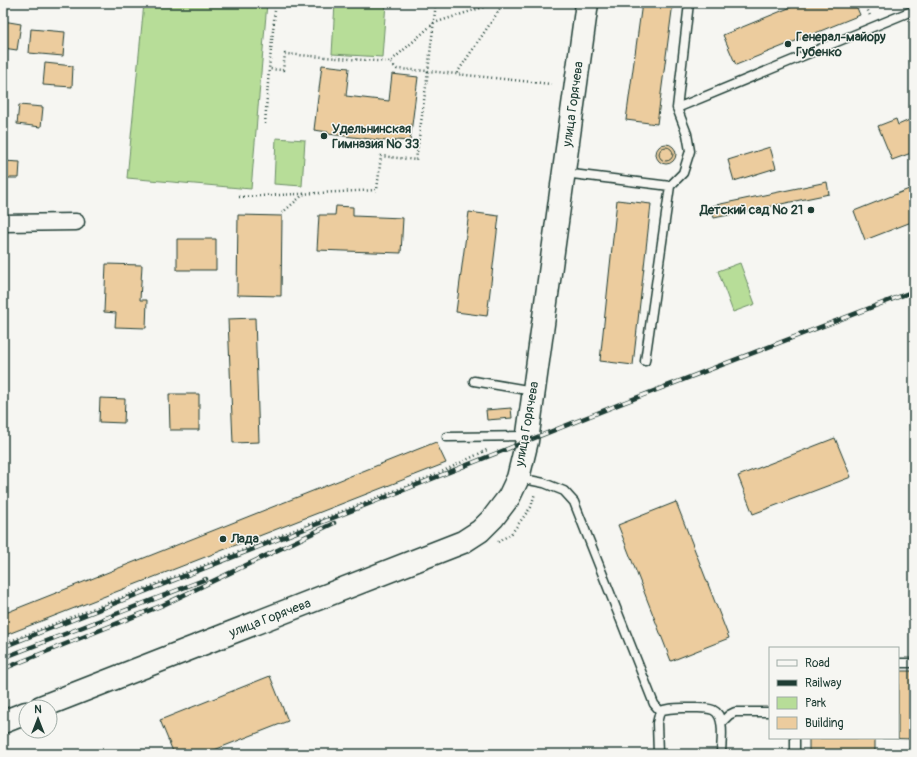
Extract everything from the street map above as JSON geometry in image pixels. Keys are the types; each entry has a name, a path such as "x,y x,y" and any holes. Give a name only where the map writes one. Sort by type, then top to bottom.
{"main road":[{"name":"улица Горячева","path":"58,700 464,542 480,531 493,518 509,497 518,478 527,436 587,3"},
{"path":"3,722 18,716"}],"street":[{"path":"3,223 76,222"}],"lane":[{"path":"645,361 670,186 683,173 690,151 687,134 677,108 688,3"},
{"path":"677,108 914,10"},
{"path":"564,173 670,186"},
{"path":"474,381 534,391"},
{"path":"447,437 527,436"},
{"path":"518,478 544,483 564,491 574,502 654,704 660,711"},
{"path":"899,663 914,663"},
{"path":"660,711 668,708 705,708 718,714 722,722 721,754"},
{"path":"658,754 657,723 660,711"},
{"path":"722,722 729,715 735,712 769,712"},
{"path":"795,739 795,754"}],"path":[{"path":"239,198 377,190 382,156 416,160 436,3"},
{"path":"390,62 434,23 496,3"},
{"path":"457,73 504,3"},
{"path":"265,124 275,11"},
{"path":"269,69 283,70 285,54 390,62 398,69 457,73 551,84"},
{"path":"282,213 305,194"},
{"path":"3,644 436,475 490,449"}],"green space":[{"path":"144,3 267,3 251,189 127,178"},
{"path":"335,3 386,3 382,57 332,54"},
{"path":"276,138 305,140 302,186 274,184"},
{"path":"740,263 755,304 733,312 718,271"}],"building":[{"path":"642,3 673,3 657,124 626,120"},
{"path":"801,3 855,3 860,15 736,65 723,35"},
{"path":"3,21 21,24 17,50 3,48"},
{"path":"31,29 65,32 63,56 29,53"},
{"path":"45,63 73,66 72,87 43,85"},
{"path":"322,65 349,68 346,96 389,101 392,74 418,77 410,141 395,140 395,142 328,134 328,132 314,130"},
{"path":"19,105 43,107 41,127 17,124"},
{"path":"914,118 914,152 892,160 878,126 896,119 898,125"},
{"path":"666,144 673,147 676,154 673,161 666,164 659,161 656,154 659,147"},
{"path":"663,147 669,147 673,151 673,157 669,161 663,161 659,157 659,151"},
{"path":"770,147 776,168 734,181 728,160"},
{"path":"3,161 20,162 19,178 3,178"},
{"path":"827,182 829,194 714,218 711,206"},
{"path":"914,187 914,221 865,240 854,211"},
{"path":"617,200 651,204 633,365 600,361"},
{"path":"336,206 353,207 353,216 403,218 401,253 317,250 319,215 335,215"},
{"path":"469,212 499,216 487,316 456,312"},
{"path":"238,215 282,216 281,296 237,295"},
{"path":"177,239 216,239 216,270 177,270"},
{"path":"106,264 142,265 140,300 147,300 146,328 115,327 116,313 104,312"},
{"path":"255,318 259,442 233,443 228,319"},
{"path":"169,394 199,394 199,430 170,430"},
{"path":"100,398 125,399 124,423 99,422"},
{"path":"511,408 512,418 487,420 486,410"},
{"path":"835,438 851,477 753,514 738,476"},
{"name":"Лада","path":"436,442 446,463 3,636 3,614"},
{"path":"676,502 729,638 671,661 618,525"},
{"path":"899,671 914,671 914,739 899,739"},
{"path":"270,676 288,721 204,754 174,754 160,720"},
{"path":"809,739 875,739 875,754 809,754"},
{"path":"739,751 776,751 776,754 739,754"}],"railway":[{"path":"3,647 620,404 914,291"},
{"path":"3,669 163,605 334,523"},
{"path":"3,658 206,579"}],"place":[{"name":"Генерал-майору Губенко","path":"788,44"},
{"name":"Удельнинская Гимназия № 33","path":"324,136"},
{"name":"Детский сад № 21","path":"811,210"},
{"name":"Лада","path":"223,539"}]}
